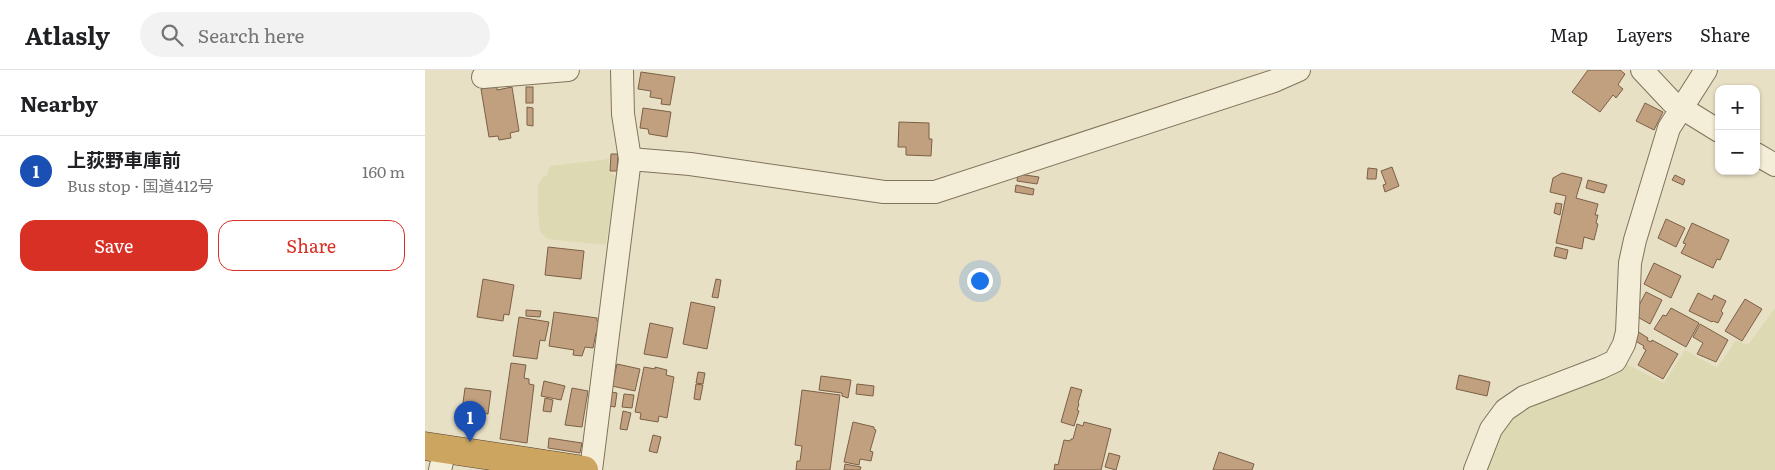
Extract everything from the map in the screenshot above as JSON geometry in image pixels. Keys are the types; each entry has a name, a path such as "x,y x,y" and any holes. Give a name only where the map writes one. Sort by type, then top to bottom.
{"highway":[{"path":"437,455 583,470"}],"street":[{"path":"483,77 567,70"},
{"path":"591,470 630,159 623,114 622,70"},
{"path":"630,159 690,164 884,192 935,192 1274,81 1299,70"},
{"path":"1642,70 1672,102 1717,130"},
{"path":"1475,470 1491,429 1505,410 1524,396 1615,361 1624,344 1627,332 1630,263 1635,240 1669,128 1705,70"},
{"path":"1760,156 1775,165"}],"shaded area":[{"path":"609,159 609,172 616,176 606,245 547,239 540,231 538,185 542,178 547,175 550,166"},
{"path":"1775,308 1775,470 1482,470 1505,416 1622,362 1664,383 1685,350 1717,368 1736,340 1748,345"}],"building":[{"path":"1588,70 1620,70 1625,74 1618,85 1623,89 1616,98 1613,95 1600,112 1572,92"},
{"path":"641,72 675,77 670,105 661,104 662,99 650,97 651,91 638,89"},
{"path":"497,86 497,90 512,87 519,131 510,133 511,138 499,140 498,136 489,137 481,89"},
{"path":"526,87 533,87 533,103 526,103"},
{"path":"1645,103 1663,112 1654,130 1636,121"},
{"path":"527,107 533,108 533,126 527,125"},
{"path":"643,108 671,112 667,137 649,134 648,129 640,128"},
{"path":"899,122 929,123 929,139 932,139 931,156 906,155 906,147 898,147"},
{"path":"611,154 618,154 617,171 610,171"},
{"path":"1392,167 1399,186 1385,192 1383,185 1386,184 1381,171"},
{"path":"1368,168 1377,169 1376,179 1367,179"},
{"path":"1562,173 1582,178 1576,198 1598,204 1595,215 1598,215 1596,223 1598,224 1594,240 1584,237 1582,249 1556,243 1566,196 1550,192 1553,178"},
{"path":"1018,174 1039,177 1037,184 1017,181"},
{"path":"1675,175 1685,180 1683,185 1672,180"},
{"path":"1588,180 1607,185 1604,193 1586,188"},
{"path":"1016,185 1034,189 1033,195 1015,192"},
{"path":"1556,203 1562,204 1560,215 1554,213"},
{"path":"1666,219 1685,228 1676,247 1658,238"},
{"path":"1692,223 1729,240 1720,260 1717,259 1713,268 1681,253 1686,244 1683,243"},
{"path":"548,247 584,251 581,279 545,275"},
{"path":"1556,247 1568,250 1566,259 1554,256"},
{"path":"1654,263 1681,276 1671,298 1644,284"},
{"path":"483,279 514,285 509,315 504,314 503,321 477,317"},
{"path":"716,279 721,280 718,298 712,297"},
{"path":"1646,292 1662,300 1650,324 1634,315"},
{"path":"1698,293 1712,300 1714,295 1726,301 1718,323 1689,311"},
{"path":"1745,299 1762,309 1742,341 1725,331"},
{"path":"691,302 715,307 707,349 683,344"},
{"path":"1671,308 1699,323 1686,347 1654,329 1663,315 1666,316"},
{"path":"526,310 541,311 540,317 526,316"},
{"path":"554,312 597,318 597,321 602,322 600,333 596,333 593,348 585,347 582,356 573,355 574,350 549,346"},
{"path":"519,317 549,322 545,341 540,340 537,359 513,356"},
{"path":"650,323 673,328 667,358 644,354"},
{"path":"1700,324 1728,340 1716,362 1697,354 1703,343 1693,337"},
{"path":"1637,331 1648,338 1647,340 1651,342 1652,340 1678,354 1663,379 1638,365 1646,350 1643,348 1644,346 1632,339"},
{"path":"511,363 526,365 524,378 529,379 529,384 534,385 527,443 500,439"},
{"path":"617,364 640,369 635,391 612,386"},
{"path":"644,367 667,370 666,375 674,377 667,418 659,416 658,422 640,419 641,413 635,412"},
{"path":"698,372 705,373 703,384 696,383"},
{"path":"1459,375 1490,382 1487,396 1456,389"},
{"path":"821,376 851,380 848,398 842,396 842,393 819,390"},
{"path":"544,381 565,386 561,400 541,396"},
{"path":"696,384 703,385 700,400 694,399"},
{"path":"857,384 874,386 873,396 856,394"},
{"path":"1071,387 1082,390 1077,410 1079,411 1074,426 1061,422"},
{"path":"465,388 491,391 488,414 462,410"},
{"path":"572,388 588,391 582,427 565,425"},
{"path":"802,390 840,395 830,470 796,470 797,461 800,461 802,446 795,445"},
{"path":"612,392 617,393 615,407 609,406"},
{"path":"624,394 634,395 632,408 622,407"},
{"path":"545,398 553,400 551,412 543,411"},
{"path":"623,411 631,413 627,430 620,429"},
{"path":"853,422 874,427 876,430 870,451 873,452 871,461 860,459 859,465 844,462"},
{"path":"1084,422 1111,429 1101,470 1054,470 1055,464 1058,465 1064,440 1070,441 1073,439 1077,424 1083,426"},
{"path":"653,435 661,437 657,453 649,451"},
{"path":"549,438 582,443 580,453 548,448"},
{"path":"1219,452 1254,464 1252,470 1213,470"},
{"path":"1109,453 1120,456 1116,470 1105,467"},
{"path":"845,464 861,467 860,470 844,470"}],"place":[{"name":"上荻野車庫前","path":"470,442"}]}
